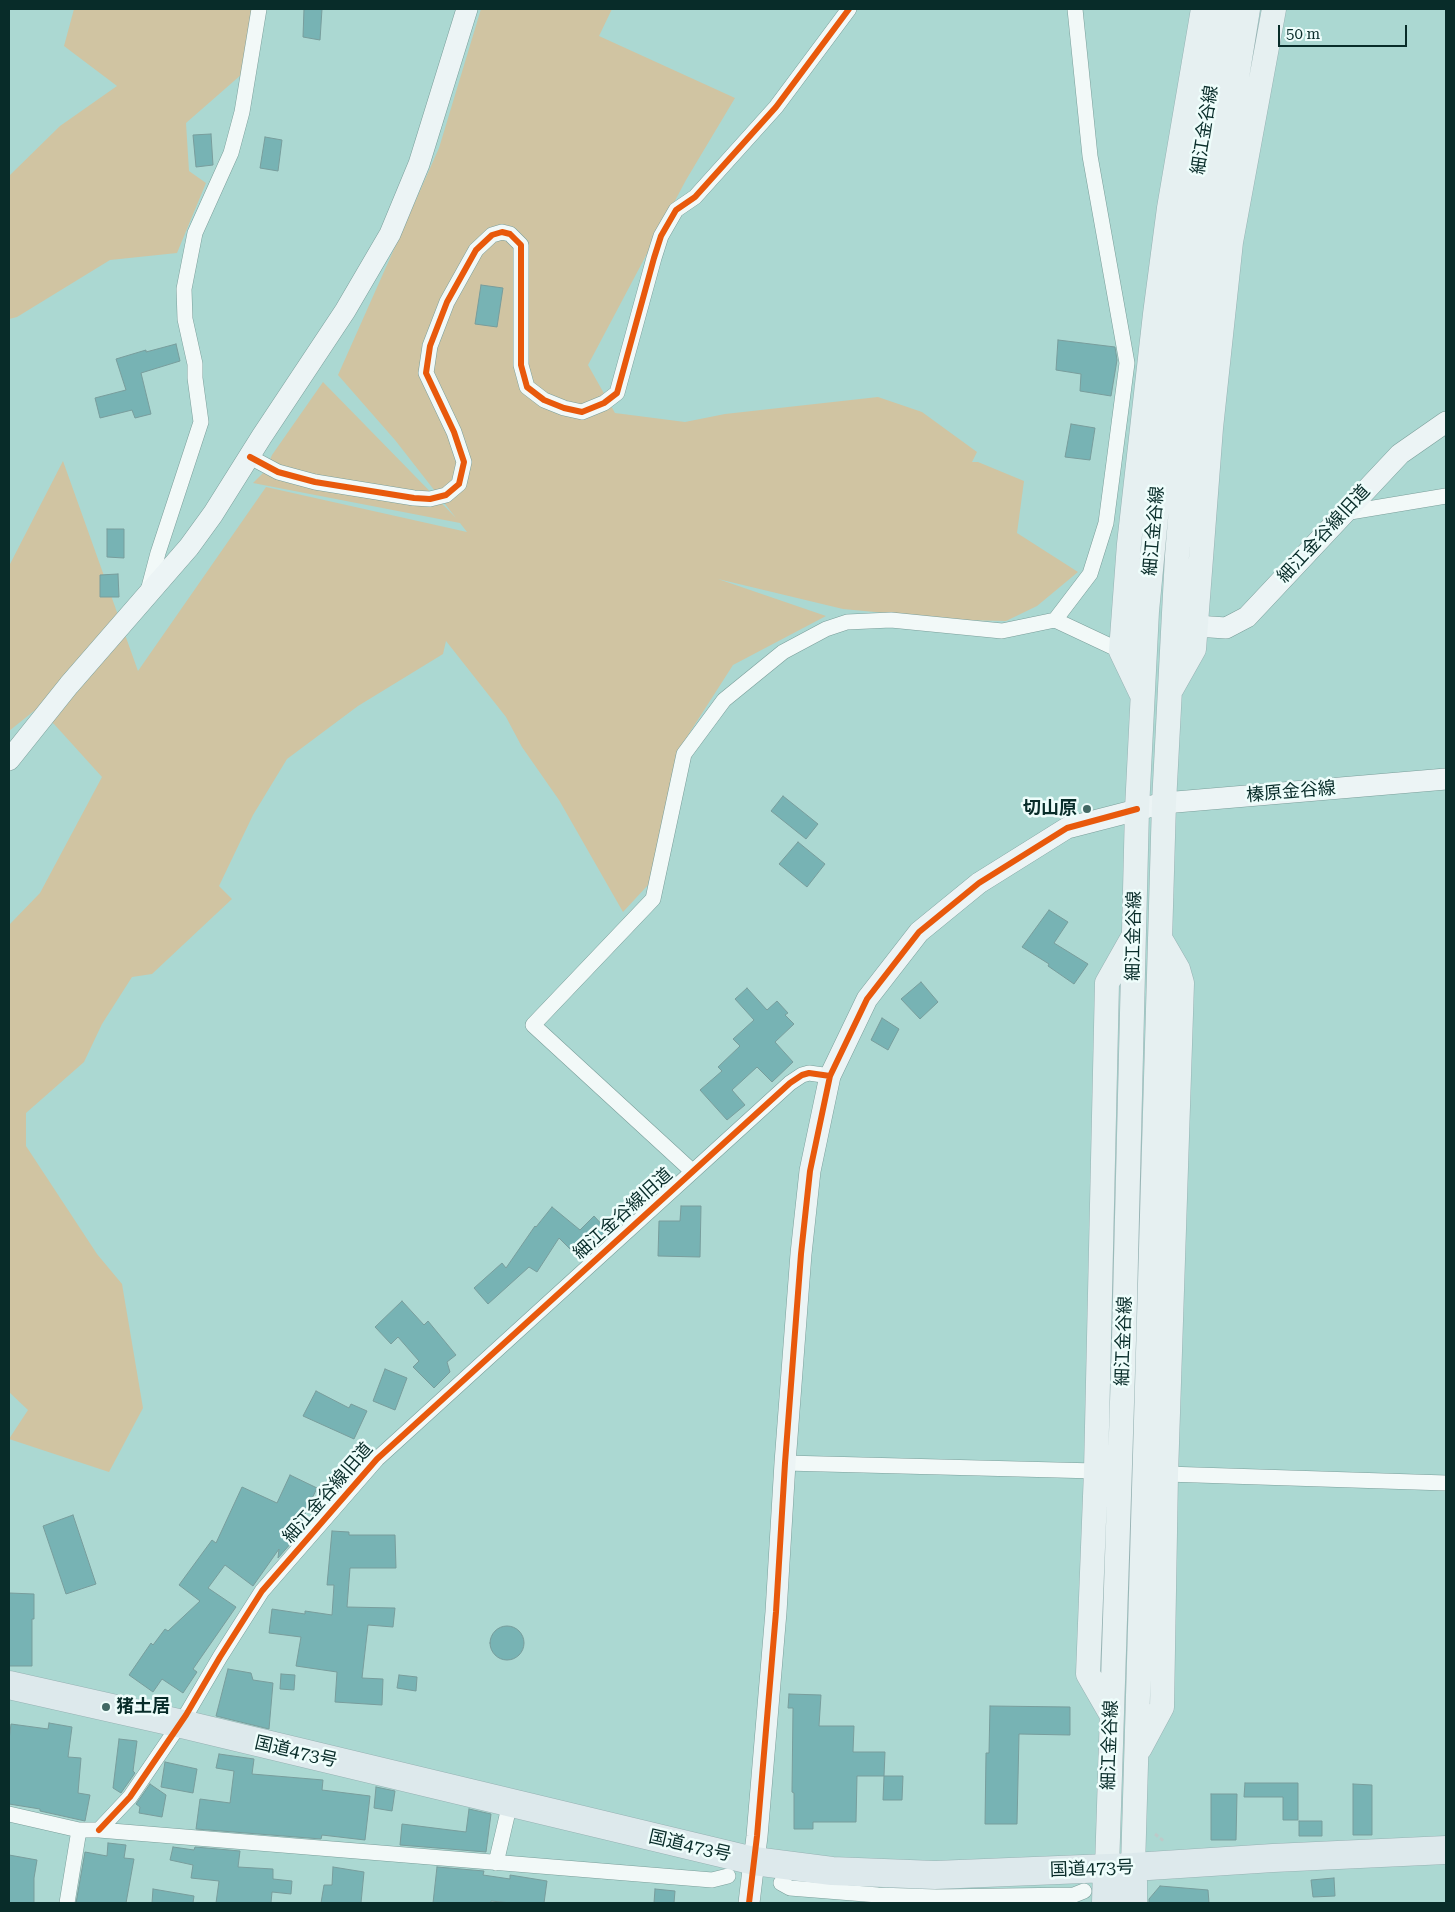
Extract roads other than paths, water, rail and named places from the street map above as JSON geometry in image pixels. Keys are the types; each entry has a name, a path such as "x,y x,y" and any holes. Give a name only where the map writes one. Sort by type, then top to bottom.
{"highway":[{"name":"国道473号","path":"9,1685 178,1723 754,1861 935,1886 1120,1868 1273,1858 1446,1850"},
{"path":"1095,1897 1120,1868"},
{"path":"1120,1868 1132,1903"}],"main road":[{"path":"1142,695 1121,651 1129,544 1170,199 1203,9"},
{"name":"細江金谷線","path":"1120,1868 1111,1714 1124,1350 1137,809 1142,695 1154,528 1178,316 1198,171 1226,9"},
{"name":"細江金谷線","path":"1120,1868 1137,1753 1164,803 1177,547 1195,360 1223,159 1248,9"},
{"path":"1170,692 1194,649 1210,428 1231,242 1274,9"},
{"path":"1111,1714 1088,1674 1096,1472 1107,983 1134,936"},
{"path":"1137,1753 1162,1707 1166,1474 1182,983 1178,969 1160,938"}],"street":[{"path":"148,593 158,553 201,422 195,364 184,319 184,289 194,233 231,153 242,112 259,9"},
{"path":"9,760 69,685 189,547 213,514 345,311 390,234 419,164 467,9"},
{"path":"250,457 278,472 315,482 414,498 430,499 446,495 459,484 464,462 454,432 426,373 430,346 447,302 476,250 492,235 502,232 510,234 521,245 520,365 527,387 544,400 564,408 582,412 611,398 617,393 661,236 676,210 695,197 776,107 849,9"},
{"path":"1055,620 1090,574 1106,523 1127,363 1090,156 1075,9"},
{"name":"細江金谷線旧道","path":"1196,626 1226,628 1246,617 1400,454 1446,422"},
{"path":"1344,513 1446,496"},
{"path":"692,1171 533,1026 653,898 684,754 724,700 783,652 826,629 847,622 891,620 1002,632 1055,620 1121,651"},
{"name":"榛原金谷線","path":"1137,809 1164,803 1446,779"},
{"path":"749,1903 776,1612 784,1464 801,1254 810,1171 830,1076 867,999 919,932 979,883 1067,828 1137,809"},
{"name":"細江金谷線旧道","path":"99,1830 130,1797 178,1723 186,1714 262,1591 376,1459 790,1083 809,1073 830,1076"},
{"path":"784,1464 1096,1472"},
{"path":"1166,1474 1446,1483"},
{"path":"496,1864 510,1803"},
{"path":"9,1814 79,1830 99,1830 496,1864 712,1880 728,1876"},
{"path":"67,1903 79,1830"},
{"path":"781,1883 790,1888 878,1895 935,1886 985,1900 1074,1895 1095,1897"}],"place":[{"name":"切山原","path":"1087,809"},
{"name":"猪土居","path":"106,1707"}]}
